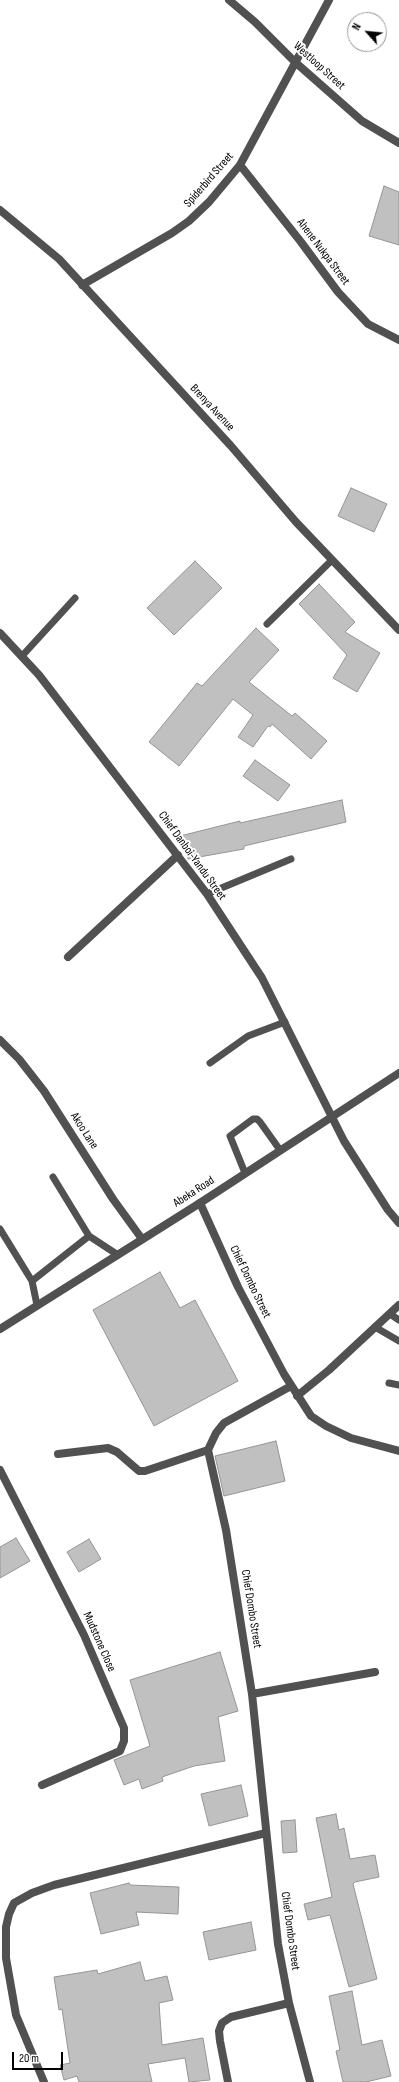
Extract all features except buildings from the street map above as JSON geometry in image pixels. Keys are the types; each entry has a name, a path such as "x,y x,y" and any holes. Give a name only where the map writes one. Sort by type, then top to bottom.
{"street":[{"name":"Westloop Street","path":"229,0 255,22 295,62 362,120 399,143"},
{"name":"Spiderbird Street","path":"82,285 189,221 209,202 240,165 328,0"},
{"name":"Ahene Nukpa Street","path":"240,165 301,242 338,292 368,324 399,340"},
{"name":"Brenya Avenue","path":"0,210 59,259 231,446 296,522 399,630"},
{"name":"Chief Danboi-Yandu Street","path":"0,633 22,656 112,768 207,894 262,978 359,1166 388,1210 399,1223"},
{"path":"68,957 178,856"},
{"name":"Akoo Lane","path":"0,1040 19,1059 44,1091 113,1199 142,1239"},
{"name":"Abeka Road","path":"0,1328 200,1203 399,1073"},
{"name":"Chief Dombo Street","path":"200,1203 238,1287 291,1386 311,1416 326,1426 351,1438 399,1451"},
{"path":"297,1396 329,1370 399,1305"},
{"path":"58,1454 108,1448 117,1452 139,1471 145,1471 208,1450 216,1433 224,1423 291,1386"},
{"name":"Chief Dombo Street","path":"208,1450 226,1530 252,1694 278,1944 289,2003 310,2082"},
{"name":"Mudstone Close","path":"0,1470 84,1635 124,1728 124,1741 120,1750 42,1785"},
{"path":"252,1694 375,1672"},
{"path":"44,2082 20,2027 8,1972 6,1958 6,1927 9,1914 14,1903 32,1892 54,1885 266,1833"},
{"path":"228,2082 220,2041 219,2031 222,2023 231,2017 289,2003"}],"lane":[{"path":"267,624 332,560"},
{"path":"22,656 74,598"},
{"path":"207,894 291,859"},
{"path":"210,1063 248,1036 285,1022"},
{"path":"245,1173 230,1136 253,1119 260,1122 280,1150"},
{"path":"53,1177 89,1236 118,1255"},
{"path":"0,1229 32,1281 37,1306"},
{"path":"32,1281 89,1236"},
{"path":"390,1314 399,1320"},
{"path":"375,1327 399,1341"},
{"path":"389,1383 399,1386"}]}
